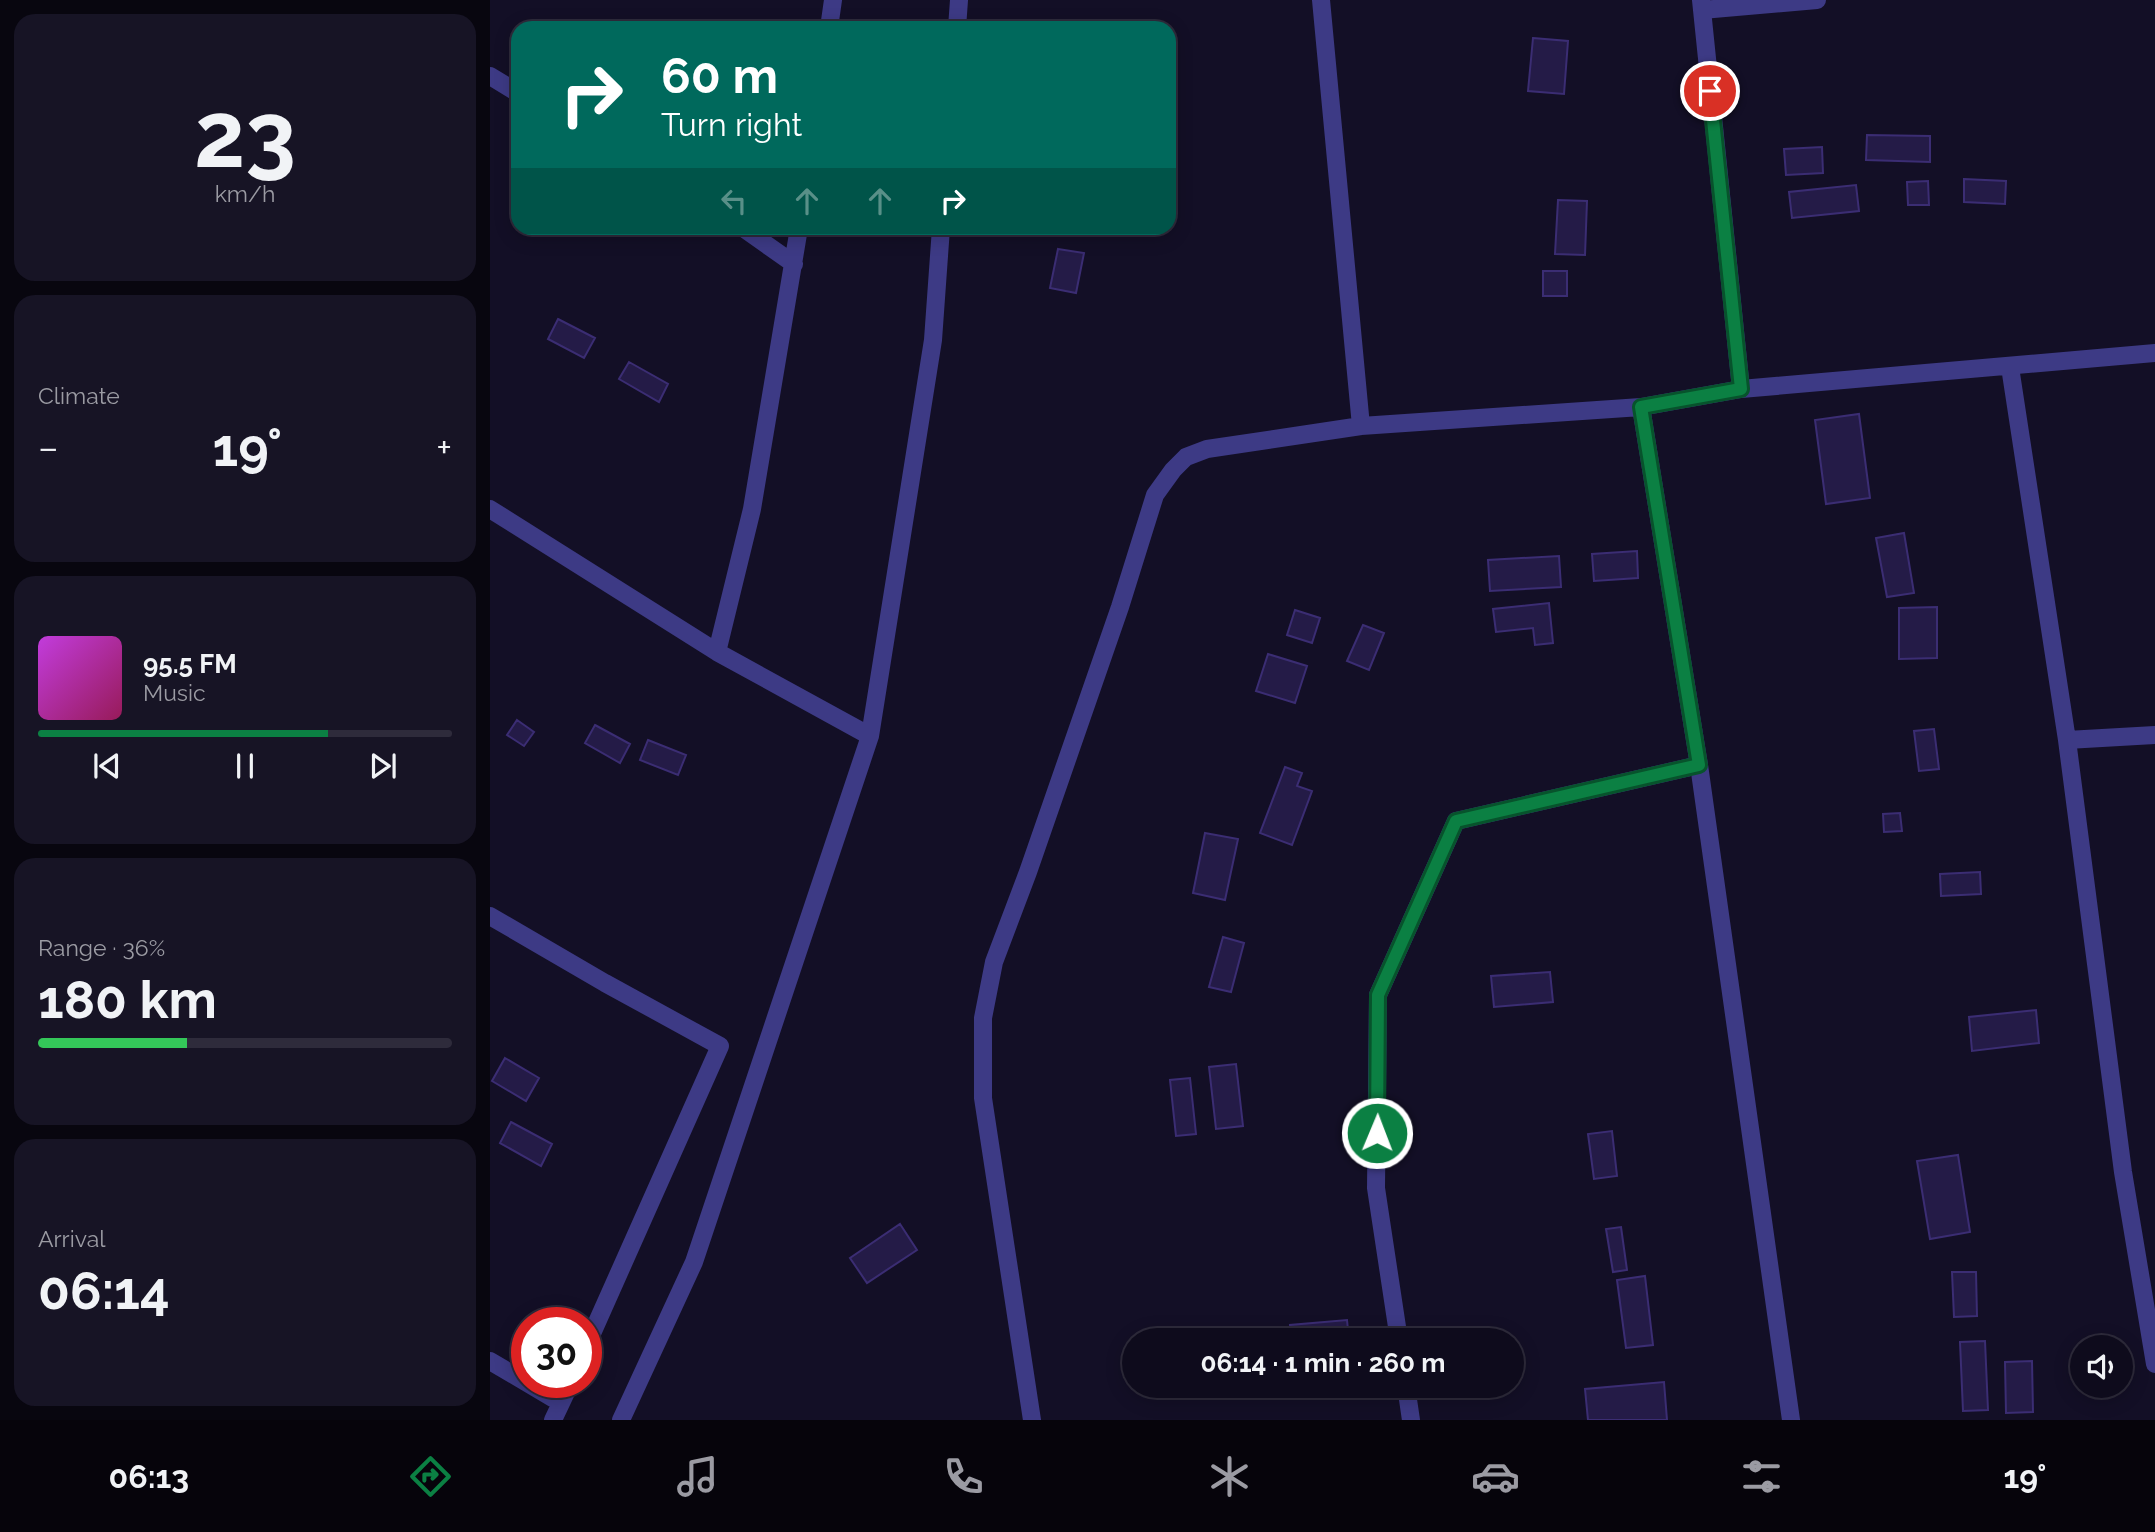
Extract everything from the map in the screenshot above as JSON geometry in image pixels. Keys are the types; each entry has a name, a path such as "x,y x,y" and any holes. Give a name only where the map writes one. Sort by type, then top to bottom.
{"street":[{"path":"830,21 833,0"},
{"path":"958,21 959,0"},
{"path":"1321,0 1361,426"},
{"path":"1741,389 1701,5 1817,0"},
{"path":"490,76 511,89"},
{"path":"753,235 794,264"},
{"path":"717,652 752,509 798,235"},
{"path":"621,1420 694,1262 870,736 933,340 941,235"},
{"path":"1032,1420 983,1097 983,1018 994,962 1120,607 1155,495 1186,457 1207,449 1361,426 1641,407 1741,389 2155,353"},
{"path":"2010,367 2067,740 2123,1172 2155,1364"},
{"path":"1641,407 1699,765 1791,1420"},
{"path":"490,509 717,652 870,736"},
{"path":"2067,740 2155,735"},
{"path":"1397,1328 1376,1188 1378,995 1456,821 1699,765"},
{"path":"490,916 720,1046 602,1312"},
{"path":"490,1362 562,1403"},
{"path":"553,1420 564,1398"},
{"path":"1408,1398 1411,1420"}],"building":[{"path":"1533,38 1568,41 1564,94 1528,91"},
{"path":"1867,135 1930,136 1930,162 1866,160"},
{"path":"1822,147 1823,173 1786,175 1784,149"},
{"path":"1964,179 2006,181 2005,204 1964,202"},
{"path":"1928,181 1929,205 1908,205 1907,182"},
{"path":"1856,185 1859,211 1792,218 1789,192"},
{"path":"1558,200 1587,201 1585,255 1555,254"},
{"path":"1058,249 1084,253 1076,293 1050,288"},
{"path":"1543,271 1567,271 1567,296 1543,296"},
{"path":"558,319 595,338 584,358 548,339"},
{"path":"629,362 668,384 659,402 619,379"},
{"path":"1859,414 1870,498 1826,504 1815,420"},
{"path":"1904,533 1914,593 1887,597 1876,538"},
{"path":"1637,551 1638,578 1594,581 1592,554"},
{"path":"1559,556 1561,587 1490,591 1488,560"},
{"path":"1549,603 1553,643 1535,645 1533,628 1496,632 1493,609"},
{"path":"1937,607 1937,658 1899,659 1899,608"},
{"path":"1295,610 1320,618 1312,643 1287,635"},
{"path":"1363,625 1384,633 1369,670 1347,661"},
{"path":"1268,654 1307,666 1295,703 1256,691"},
{"path":"517,720 534,732 524,746 507,735"},
{"path":"595,725 630,744 620,763 585,743"},
{"path":"1934,729 1939,769 1919,771 1914,731"},
{"path":"648,740 686,755 678,775 640,760"},
{"path":"1285,767 1302,773 1297,786 1312,791 1292,845 1260,833"},
{"path":"1900,813 1902,831 1884,832 1883,814"},
{"path":"1205,833 1238,839 1225,900 1193,893"},
{"path":"1980,872 1981,894 1941,896 1940,874"},
{"path":"1223,937 1244,943 1231,992 1209,987"},
{"path":"1550,972 1553,1002 1494,1007 1491,976"},
{"path":"2036,1010 2039,1043 1972,1051 1969,1017"},
{"path":"505,1058 539,1078 526,1101 492,1081"},
{"path":"1236,1064 1243,1126 1216,1129 1209,1067"},
{"path":"1190,1078 1196,1134 1176,1136 1170,1080"},
{"path":"511,1122 552,1144 541,1166 500,1143"},
{"path":"1612,1131 1617,1176 1594,1179 1588,1134"},
{"path":"1958,1155 1970,1232 1930,1239 1917,1161"},
{"path":"900,1224 917,1250 867,1283 850,1258"},
{"path":"1621,1227 1627,1270 1613,1272 1606,1229"},
{"path":"1952,1272 1976,1272 1977,1316 1954,1317"},
{"path":"1645,1276 1653,1345 1626,1348 1617,1280"},
{"path":"1347,1320 1348,1328 1290,1328 1290,1325"},
{"path":"1985,1341 1988,1410 1963,1411 1960,1342"},
{"path":"2032,1361 2033,1412 2006,1413 2005,1362"},
{"path":"1664,1382 1667,1420 1588,1420 1585,1389"}],"route":[{"path":"1377,1133 1378,995 1456,821 1699,765 1641,407 1741,389 1710,91"}]}
